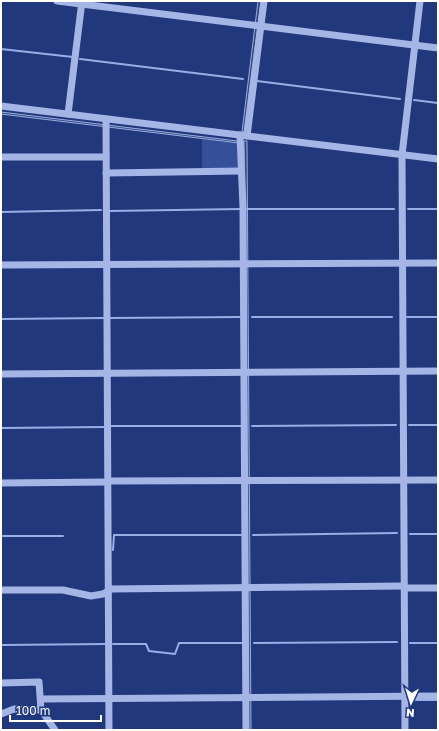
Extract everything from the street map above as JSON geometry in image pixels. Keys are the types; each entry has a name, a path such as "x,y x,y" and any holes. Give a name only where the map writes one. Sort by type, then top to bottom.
{"street":[{"path":"57,1 438,48"},
{"path":"246,730 248,697 246,372 245,264 241,171 258,26 264,1"},
{"path":"404,730 402,155 420,1"},
{"path":"68,114 82,3"},
{"path":"1,106 68,114 106,123 244,136 438,159"},
{"path":"106,123 105,157 110,730"},
{"path":"1,157 105,157"},
{"path":"106,173 241,171"},
{"path":"1,265 438,263"},
{"path":"1,374 438,371"},
{"path":"1,483 438,480"},
{"path":"1,590 63,590 91,596 99,596 109,590 404,587 438,588"},
{"path":"1,682 39,682 41,710 55,730"},
{"path":"41,699 438,696"},
{"path":"1,714 14,710 41,710"}],"shaded area":[{"path":"258,1 261,1 244,132 242,132"},
{"path":"1,112 237,141 239,143 1,114"},
{"path":"202,139 239,143 239,169 202,169"},
{"path":"244,141 247,141 251,730 248,730"}],"waterway":[{"path":"1,49 73,57"},
{"path":"80,59 243,79"},
{"path":"257,81 400,99"},
{"path":"414,100 438,103"},
{"path":"110,211 240,209"},
{"path":"247,209 394,209"},
{"path":"408,209 438,209"},
{"path":"1,212 101,210"},
{"path":"110,318 240,317"},
{"path":"252,317 392,317"},
{"path":"407,317 438,317"},
{"path":"1,319 104,318"},
{"path":"252,426 396,425"},
{"path":"409,425 438,425"},
{"path":"111,426 241,426"},
{"path":"1,428 104,427"},
{"path":"253,535 397,533"},
{"path":"410,534 438,534"},
{"path":"113,550 114,535 242,535"},
{"path":"1,536 63,536"},
{"path":"254,643 397,642"},
{"path":"113,644 146,644 149,651 175,654 179,643 242,643"},
{"path":"410,643 438,643"},
{"path":"1,645 106,644"},
{"path":"412,700 438,700"}]}
